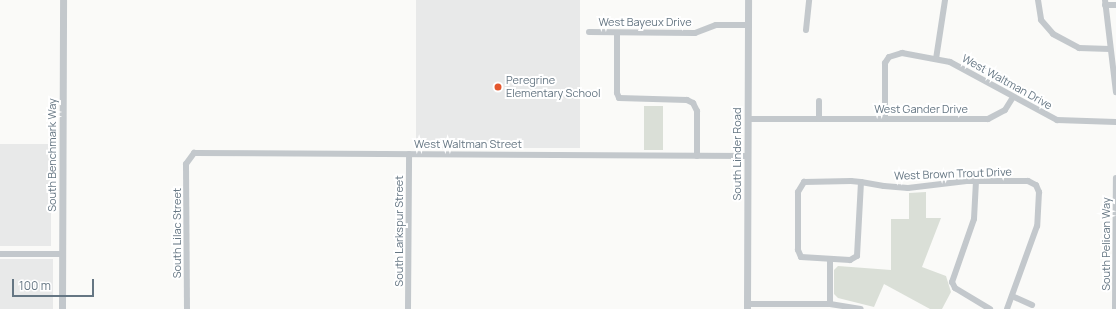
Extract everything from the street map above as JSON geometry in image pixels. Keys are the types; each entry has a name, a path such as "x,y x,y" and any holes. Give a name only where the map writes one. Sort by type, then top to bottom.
{"street":[{"name":"South Benchmark Way","path":"62,309 63,0"},
{"name":"South Linder Road","path":"747,306 748,0"},
{"path":"806,30 809,0"},
{"path":"936,58 945,0"},
{"path":"1038,0 1040,20 1053,34 1079,48 1110,49"},
{"path":"1116,5 1105,3 1116,92"},
{"name":"West Bayeux Drive","path":"589,32 695,33 716,25 748,25"},
{"path":"617,33 617,93 619,98 687,100 693,103 697,111 697,156"},
{"name":"West Waltman Drive","path":"884,119 884,69 889,57 902,53 936,58 950,62 1057,120 1116,122"},
{"name":"West Gander Drive","path":"748,119 988,119 1005,110 1013,97"},
{"path":"819,102 819,119"},
{"name":"West Waltman Street","path":"189,157 203,152 748,156"},
{"name":"South Larkspur Street","path":"408,309 409,154"},
{"name":"South Lilac Street","path":"187,309 186,164 189,157"},
{"name":"South Pelican Way","path":"1116,178 1116,305"},
{"name":"West Brown Trout Drive","path":"830,260 801,257 798,250 800,184 807,181 861,182 908,188 976,182 1028,181 1036,185 1039,192 1037,226 1012,296"},
{"path":"830,304 830,260 850,260 858,256 861,182"},
{"path":"976,182 974,219 952,282 955,288 990,309"},
{"path":"0,254 63,254"},
{"path":"1007,309 1012,296 1032,304"},
{"path":"747,306 798,306 830,304 861,309"}],"shaded area":[{"name":"Peregrine Elementary School","path":"416,0 580,0 580,148 416,148"},
{"path":"644,106 663,106 663,150 644,150"},
{"path":"0,144 51,144 51,246 0,246"},
{"path":"926,192 926,218 941,218 922,267 946,276 951,292 942,309 930,309 884,284 874,307 838,298 834,294 834,270 838,266 891,270 891,219 909,219 909,193"},
{"path":"0,259 53,259 53,309 0,309"}],"place":[{"name":"Peregrine Elementary School","path":"498,87"}]}
